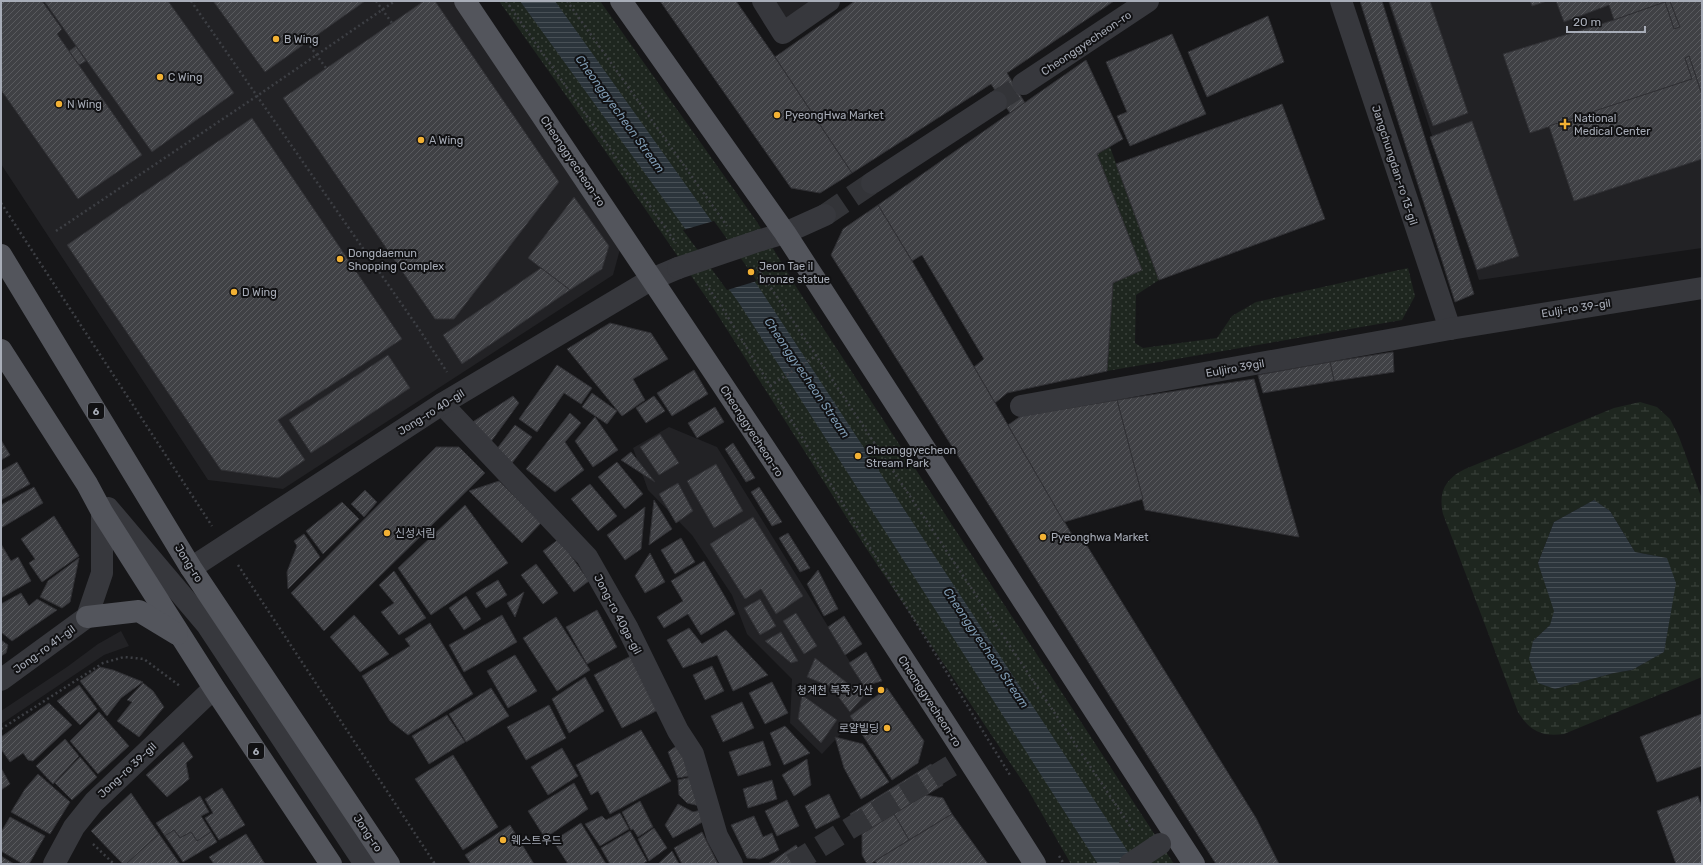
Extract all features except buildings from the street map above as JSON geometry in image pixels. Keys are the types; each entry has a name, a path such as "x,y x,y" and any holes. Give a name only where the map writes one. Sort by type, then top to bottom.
{"main road":[{"name":"Cheonggyecheon-ro","path":"465,1 652,279 967,756 1035,864"},
{"path":"621,1 785,233 1168,839 1194,864"},
{"name":"Jong-ro","path":"1,255 191,568 380,861"},
{"name":"6","path":"1,350 87,484 102,512 182,637 206,695 331,864"},
{"path":"87,617 139,611 182,637"}],"street":[{"path":"763,1 783,33 829,1"},
{"name":"Cheonggyecheon-ro","path":"1023,84 1148,1"},
{"name":"Jangchungdan-ro 13-gil","path":"1341,1 1450,329"},
{"path":"872,183 996,102"},
{"path":"785,233 825,215"},
{"name":"Jong-ro 40-gil","path":"191,568 451,398 652,279 679,258 761,240 785,233"},
{"name":"Eulji-ro 39-gil","path":"1450,329 1702,288"},
{"name":"Euljiro 39gil","path":"1021,406 1450,329"},
{"name":"Jong-ro 40ga-gil","path":"451,398 587,557 628,629 678,731 693,754 717,836 732,864"},
{"path":"87,484 207,625 380,861"},
{"path":"87,617 102,573 102,512"},
{"name":"Jong-ro 41-gil","path":"1,680 87,617"},
{"name":"Jong-ro 39-gil","path":"54,864 74,827 94,802 206,695"},
{"path":"1130,864 1168,839"}],"path":[{"path":"191,1 419,329 451,398"},
{"path":"376,1 392,23"},
{"path":"56,231 395,1"},
{"path":"506,1 679,258"},
{"path":"567,1 730,229"},
{"path":"307,42 326,68"},
{"path":"753,261 1138,838"},
{"path":"703,281 726,314 1011,776"},
{"path":"770,386 816,355"},
{"path":"1,729 103,663 124,657 144,659 206,695"},
{"path":"74,827 114,864"},
{"path":"1056,850 1064,864"}],"shaded area":[{"name":"Dongdaemun Shopping Complex","path":"1,1 453,1 622,242 613,275 283,489 208,480 1,164"},
{"path":"763,1 829,1 783,33"},
{"name":"National Medical Center","path":"1388,1 1702,1 1702,248 1479,280"},
{"path":"669,427 717,447 873,699 822,754 790,723 792,679 747,634 732,595 692,535 648,490 633,448"},
{"path":"121,631 129,646 104,655 1,724 1,711 67,667 98,644"}],"green space":[{"name":"Cheonggyecheon Stream Park","path":"499,1 600,1 757,222 795,285 1174,864 1071,864 1027,788 866,548 712,306"},
{"path":"1110,147 1159,280 1136,295 1135,343 1143,348 1217,338 1232,316 1256,302 1408,268 1415,296 1402,320 1107,371 1113,283 1097,154"},
{"path":"1640,402 1657,407 1670,419 1679,437 1702,499 1702,677 1564,734 1556,735 1543,733 1527,724 1518,712 1443,514 1442,493 1452,477 1465,469 1614,408","holes":["1594,500 1610,511 1635,552 1667,558 1670,614 1664,652 1632,670 1614,673 1555,689 1533,641 1550,625 1555,611 1538,563 1554,522"]}],"water":[{"name":"Cheonggyecheon Stream","path":"520,1 555,1 762,292 1136,864 1098,864 739,303"},
{"path":"1594,500 1610,511 1635,552 1667,558 1676,583 1664,652 1632,670 1614,673 1555,689 1538,683 1529,659 1533,641 1550,625 1554,611 1538,563 1554,522"}],"pier":[{"path":"714,221 757,281 727,290 683,230"}],"tunnel":[{"path":"996,102 1023,84"},
{"path":"825,215 872,183"},
{"path":"792,864 967,756"}],"place":[{"name":"B Wing","path":"276,39"},
{"name":"C Wing","path":"160,77"},
{"name":"N Wing","path":"59,104"},
{"name":"PyeongHwa Market","path":"777,115"},
{"name":"National Medical Center","path":"1565,124"},
{"name":"A Wing","path":"421,140"},
{"name":"Dongdaemun Shopping Complex","path":"340,259"},
{"name":"Jeon Tae il bronze statue","path":"751,272"},
{"name":"D Wing","path":"234,292"},
{"name":"Cheonggyecheon Stream Park","path":"858,456"},
{"name":"신성서림","path":"387,533"},
{"name":"Pyeonghwa Market","path":"1043,537"},
{"name":"청계천 북쪽 가산","path":"881,690"},
{"name":"로얄빌딩","path":"887,728"},
{"name":"웨스트우드","path":"503,840"}]}
